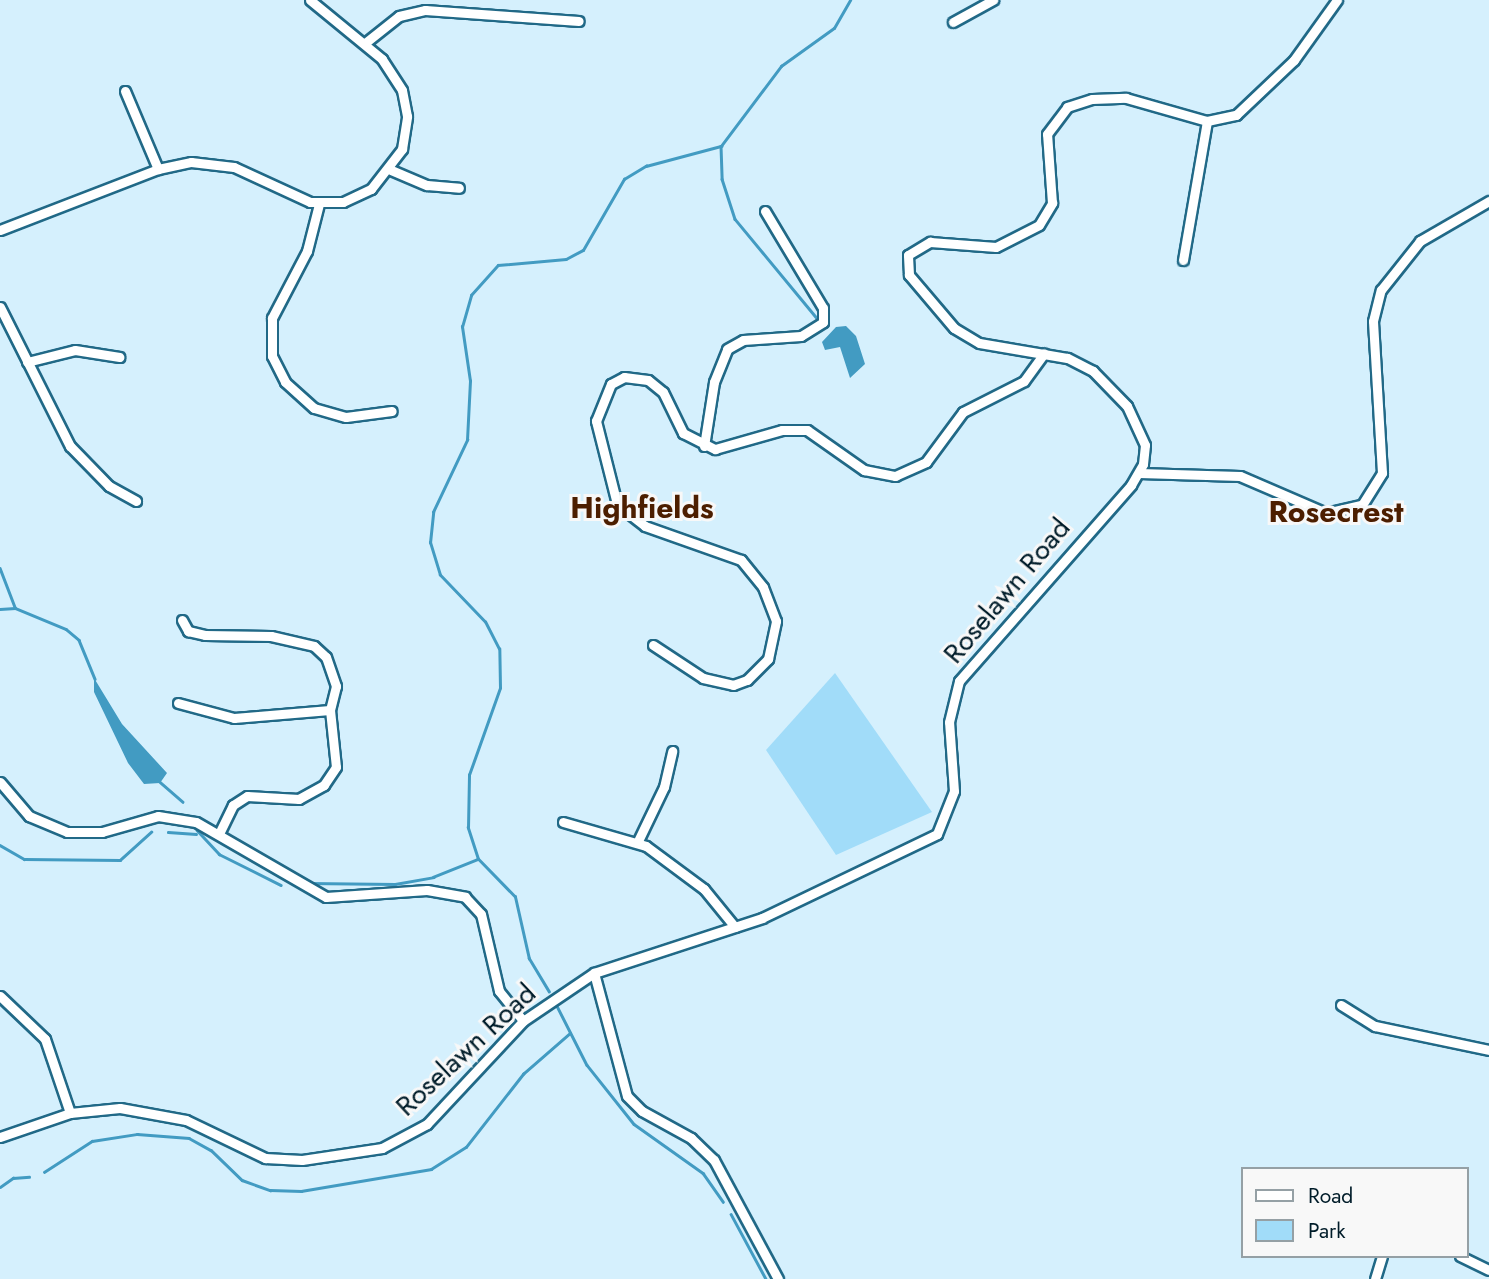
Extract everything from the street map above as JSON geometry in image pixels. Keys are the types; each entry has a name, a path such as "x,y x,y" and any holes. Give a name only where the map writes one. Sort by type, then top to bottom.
{"street":[{"path":"0,230 158,169 220,163 319,204 358,197 391,170 405,139 406,103 395,74 365,43 310,0"},
{"path":"953,22 993,0"},
{"path":"1337,0 1311,39 1260,97 1236,115 1207,121 1126,98 1092,99 1067,107 1047,134 1052,203 1039,225 996,247 930,242 911,249 909,275 954,328 979,343 1044,353 1080,363 1117,392 1143,436 1139,473 1240,476 1326,513 1363,505 1382,473 1373,321 1381,290 1420,241 1489,201"},
{"path":"365,43 399,16 425,10 579,21"},
{"path":"125,90 158,169"},
{"path":"1183,260 1207,121"},
{"path":"391,170 427,185 459,188"},
{"path":"319,204 307,251 272,318 272,356 285,382 314,408 346,417 392,411"},
{"path":"704,446 714,382 726,348 743,340 801,336 823,322 823,308 765,211"},
{"path":"0,307 80,459 109,486 136,501"},
{"path":"27,362 75,350 119,357"},
{"path":"653,645 703,678 733,685 758,671 775,642 776,621 750,568 731,554 645,526 617,504 599,444 599,402 617,380 648,380 663,392 683,433 704,446 723,450 782,430 807,430 874,474 907,474 935,453 953,421 1024,381 1044,353"},
{"name":"Roselawn Road","path":"0,1137 70,1113 120,1108 171,1116 252,1154 279,1160 366,1152 427,1124 523,1021 594,973 736,928 937,834 954,791 949,722 959,681 1139,473"},
{"path":"182,620 188,631 205,635 257,635 314,646 333,669 337,686 330,710 337,766 324,785 299,799 247,796 233,804 219,834"},
{"path":"178,704 233,719 330,710"},
{"path":"638,843 664,787 672,751"},
{"path":"0,782 29,816 67,832 89,834 163,816 196,822 326,897 427,890 472,902 481,914 499,991 523,1021"},
{"path":"563,822 638,843 704,889 736,928"},
{"path":"594,973 627,1096 642,1111 691,1138 714,1160 778,1279"},
{"path":"0,996 45,1039 70,1113"},
{"path":"1340,1005 1382,1028 1489,1050"},
{"path":"1375,1279 1381,1258"},
{"path":"1465,1258 1489,1270"}],"green space":[{"path":"835,673 932,812 836,855 766,750"}],"shaded area":[{"path":"846,326 856,336 865,364 850,378 840,347 825,350 822,342 836,327"},
{"path":"94,678 122,724 167,773 160,783 144,784 128,763 94,692"}],"waterway":[{"path":"549,992 529,959 515,897 478,859 468,828 469,775 500,688 499,649 485,622 440,575 430,543 433,512 467,440 470,381 462,327 471,295 498,265 566,259 583,250 624,179 646,166 721,146 781,66 834,28 850,0"},
{"path":"721,146 722,179 735,219 817,318"},
{"path":"0,568 15,607"},
{"path":"0,609 15,608 66,629 79,640 95,679"},
{"path":"160,782 183,802"},
{"path":"197,830 219,854 281,885"},
{"path":"0,845 24,859 120,860 151,832"},
{"path":"168,832 196,834"},
{"path":"307,883 395,884 433,877 478,859"},
{"path":"556,1004 587,1065 634,1124 703,1173 723,1202"},
{"path":"44,1172 92,1141 137,1134 189,1138 211,1150 242,1180 270,1190 301,1191 431,1169 466,1147 523,1074 570,1033"},
{"path":"0,1187 13,1178 29,1177"},
{"path":"731,1214 766,1279"}],"district":[{"name":"Highfields","path":"642,508"},
{"name":"Rosecrest","path":"1336,512"}]}
